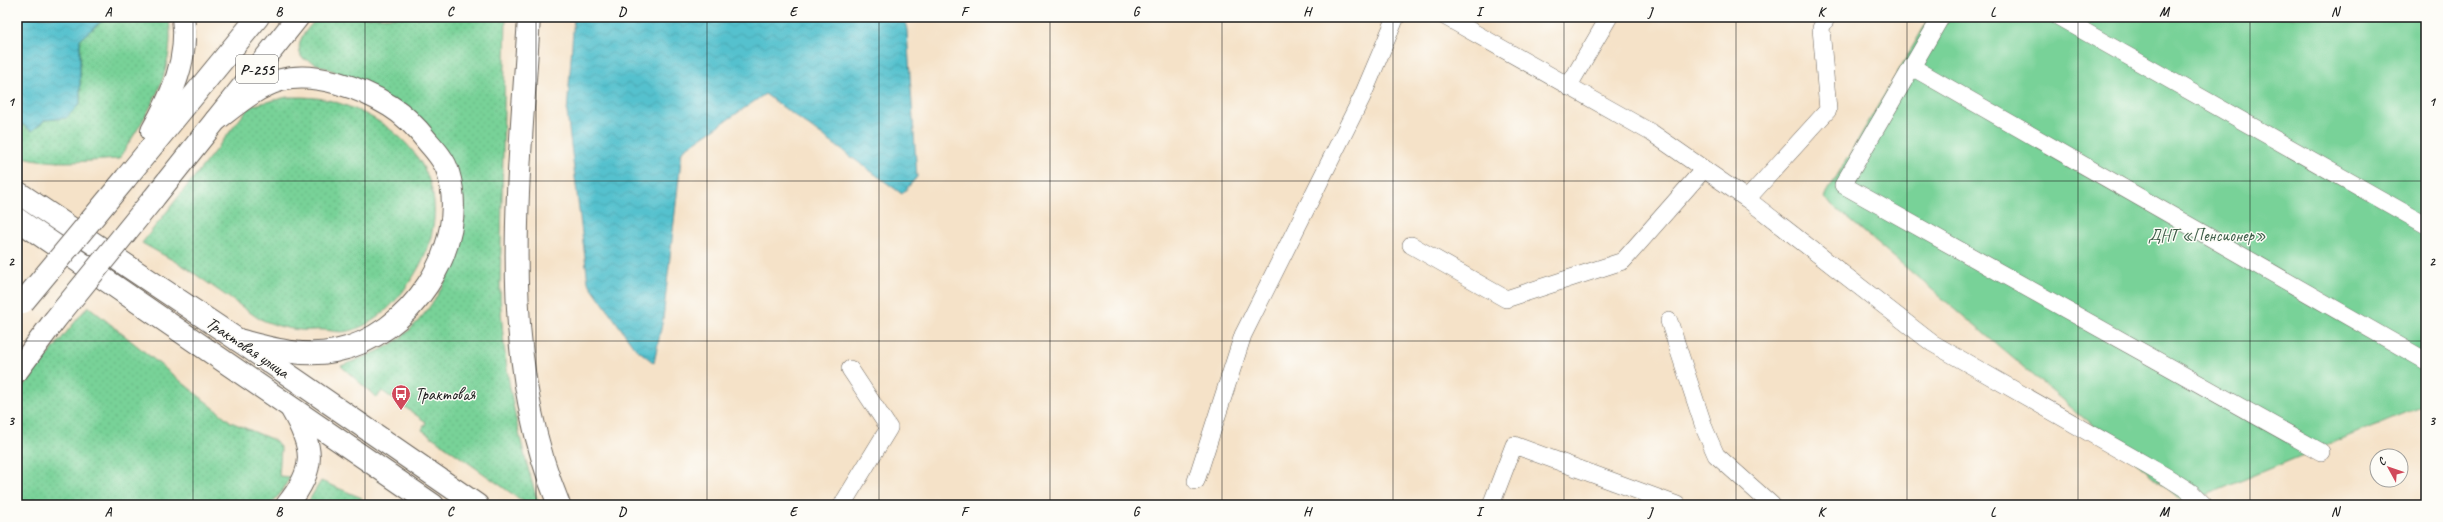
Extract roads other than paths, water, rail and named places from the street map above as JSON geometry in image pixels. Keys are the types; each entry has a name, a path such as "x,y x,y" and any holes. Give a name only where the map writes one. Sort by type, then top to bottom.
{"main road":[{"path":"126,178 165,108 175,85 182,65 185,40 183,17"},
{"path":"19,307 258,17"},
{"name":"Р-255","path":"216,120 298,17"},
{"path":"529,17 519,185 518,321 526,393 540,447 559,505"},
{"path":"17,367 216,120 253,93 282,80 295,77 314,79 351,88 390,106 417,128 442,158 448,171 453,198 450,228 441,258 426,288 417,301 384,331 356,346 325,353 289,352 238,340"},
{"name":"Трактовая улица","path":"19,192 238,340 477,505"},
{"name":"Трактовая улица","path":"17,219 290,405 433,505"},
{"path":"17,371 54,321"},
{"path":"287,505 306,478 311,459 305,437 290,405"}],"lane":[{"path":"1196,481 1242,335 1362,97 1396,17"},
{"path":"1446,17 1652,134 1747,199 1932,343 2167,478 2192,493 2204,505"},
{"path":"1568,87 1609,17"},
{"path":"1747,199 1828,110 1821,28 1827,17"},
{"path":"1941,17 1843,185 2321,452"},
{"path":"2059,17 2426,225"},
{"path":"1912,67 2426,360"},
{"path":"1411,245 1506,299 1623,261 1704,169"},
{"path":"1670,321 1705,430 1716,455 1772,505"},
{"path":"842,505 889,428 850,369"},
{"path":"1491,505 1514,445 1677,505"}],"water":[{"path":"17,17 107,17 80,39 80,104 66,118 45,120 32,131 17,121"},
{"path":"574,17 906,17 917,177 902,194 765,94 682,151 663,319 654,363 634,347 588,282 567,113"}],"place":[{"name":"Трактовая","path":"401,411"}],"park label":[{"name":"ДНТ «Пенсионер»","path":"2207,235"}]}
